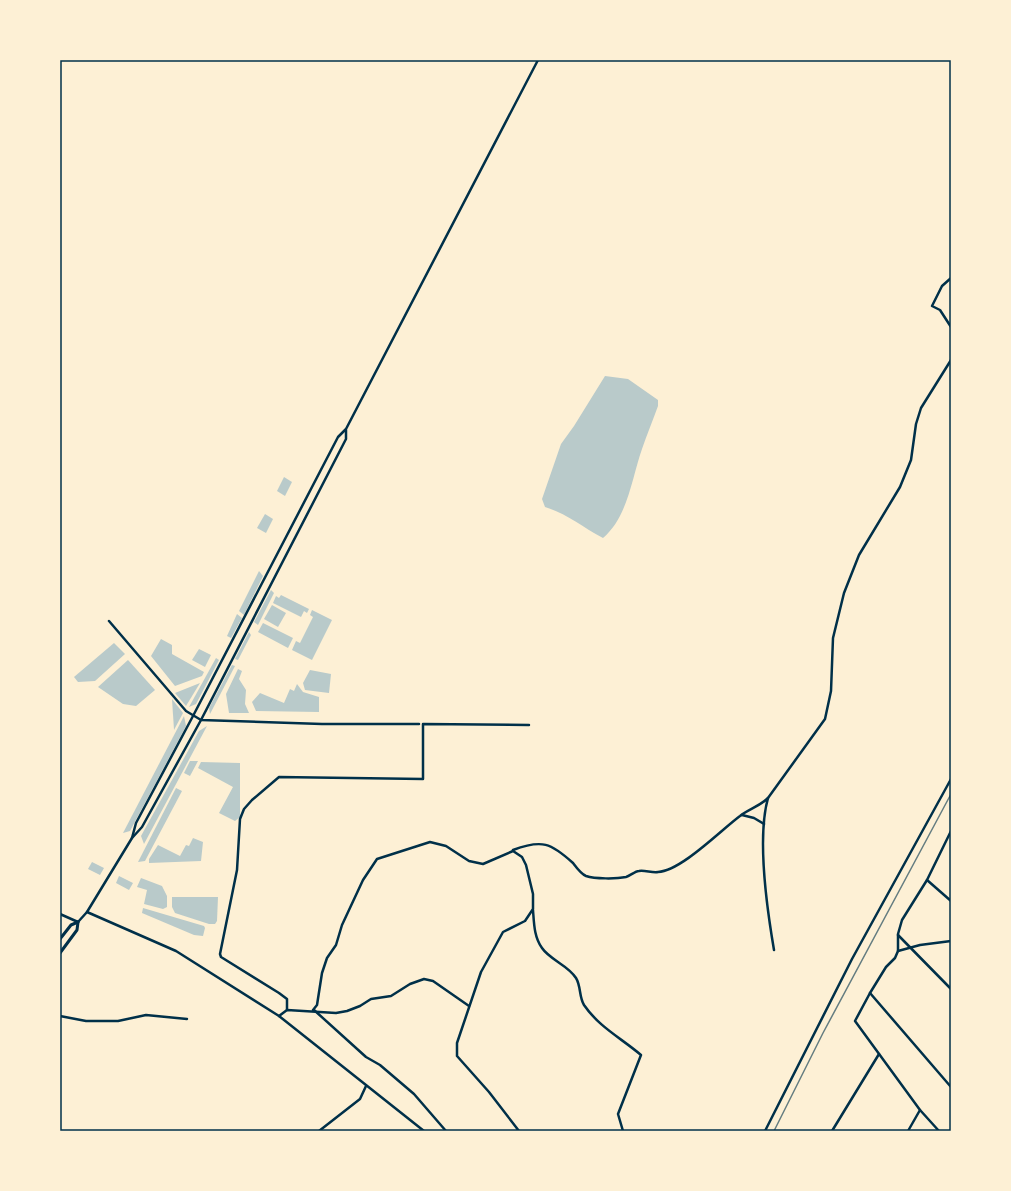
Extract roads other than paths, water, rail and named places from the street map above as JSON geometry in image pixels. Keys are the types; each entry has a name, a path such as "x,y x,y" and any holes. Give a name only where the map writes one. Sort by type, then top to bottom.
{"street":[{"path":"132,838 136,823 194,716 338,436 346,430 538,60"},
{"path":"951,278 942,286 932,306 940,310 951,327"},
{"path":"313,1010 317,1005 322,973 327,958 336,945 342,925 363,880 377,859 430,842 446,846 470,861 483,864 513,850 530,844 541,843 553,848 565,856 586,876 611,879 626,877 639,871 658,872 667,870 696,853 741,815 762,804 768,798 825,719 831,691 833,638 844,593 859,555 900,487 911,460 916,424 921,408 951,360"},
{"path":"60,939 71,925 78,922 87,912 132,838 142,827 201,720 346,439 346,430"},
{"path":"297,516 304,520"},
{"path":"109,621 186,711 201,720 322,724 529,725"},
{"path":"287,1010 286,999 280,993 221,957 220,954 237,870 240,819 244,809 279,777 423,779 421,724"},
{"path":"765,1131 852,959 951,779"},
{"path":"768,798 764,824 768,915 774,950"},
{"path":"741,815 754,818 764,824"},
{"path":"939,1131 920,1110 855,1021 886,967 895,958 898,951 898,934 902,920 927,880 951,831"},
{"path":"513,850 522,858 526,865 533,894 534,932 542,949 564,965 577,979 583,1003 598,1021 609,1032 641,1054 618,1114 623,1131"},
{"path":"927,880 951,901"},
{"path":"519,1131 489,1092 457,1056 457,1042 481,972 503,932 526,921 533,909"},
{"path":"87,912 176,951 279,1016 424,1131"},
{"path":"60,914 78,922"},
{"path":"60,953 77,930 78,922"},
{"path":"898,934 951,989"},
{"path":"898,951 909,947 951,941"},
{"path":"279,1016 287,1010 313,1010 336,1013 347,1012 371,999 391,996 410,984 424,979 433,981 469,1006"},
{"path":"870,993 951,1086"},
{"path":"313,1010 366,1057 380,1065 414,1094 446,1131"},
{"path":"60,1016 86,1021 118,1021 146,1015 187,1019"},
{"path":"832,1131 879,1054"},
{"path":"319,1131 360,1099 366,1086"},
{"path":"908,1131 920,1110"}],"railway":[{"path":"774,1131 823,1033 951,794"}]}
